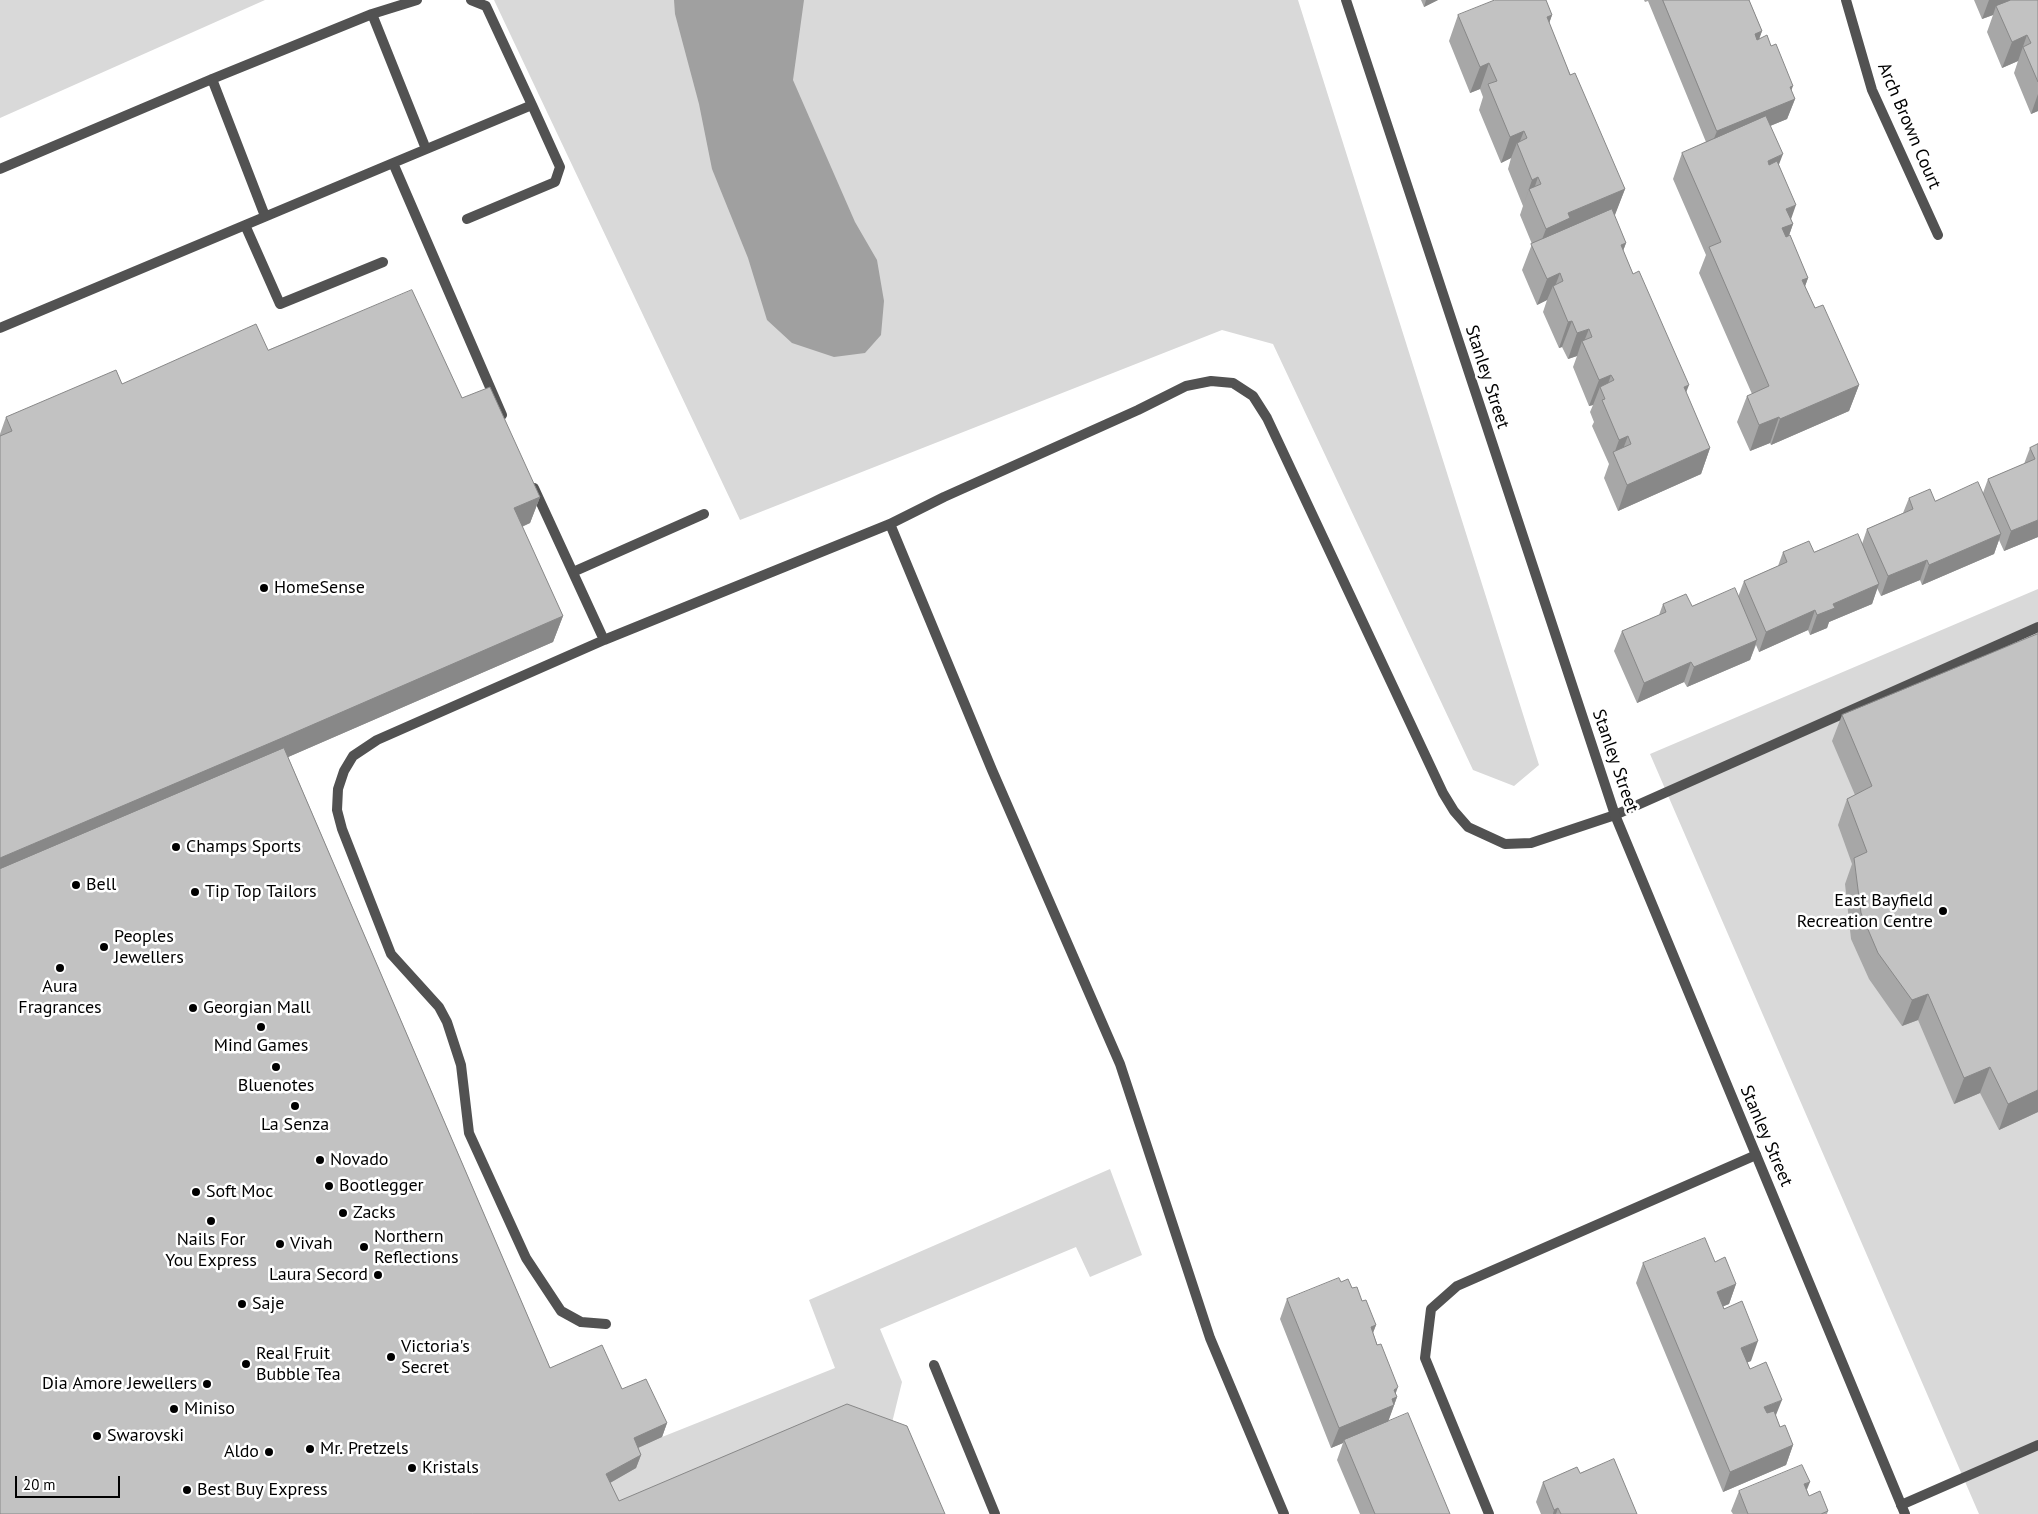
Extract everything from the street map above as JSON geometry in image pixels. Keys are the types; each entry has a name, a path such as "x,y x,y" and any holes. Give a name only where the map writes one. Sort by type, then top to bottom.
{"street":[{"path":"0,169 212,79 372,14 416,0"},
{"path":"467,219 555,182 560,167 486,6 472,0"},
{"name":"Stanley Street","path":"1346,0 1615,815 1903,1510"},
{"name":"Arch Brown Court","path":"1846,0 1872,90 1938,235"},
{"path":"372,14 426,149"},
{"path":"212,79 265,216"},
{"path":"0,328 532,105"},
{"path":"393,162 506,423"},
{"path":"245,225 280,304 383,262"},
{"path":"606,1324 582,1322 561,1311 526,1258 469,1133 461,1065 447,1022 439,1007 391,954 342,829 337,810 338,789 344,772 353,756 377,740 604,640 890,524 944,497 1138,410 1186,386 1211,381 1234,383 1253,396 1267,418 1443,793 1454,811 1468,827 1505,844 1531,844 1615,815 2038,627"},
{"path":"529,476 604,640"},
{"path":"573,572 704,514"},
{"path":"890,524 988,761 1120,1064 1210,1338 1284,1514"},
{"path":"1489,1514 1425,1358 1431,1310 1457,1286 1756,1155"},
{"path":"934,1365 996,1514"},
{"path":"1903,1510 2038,1445"}],"shaded area":[{"path":"0,0 265,0 0,118"},
{"path":"494,0 1298,0 1539,765 1514,786 1473,770 1273,344 1222,330 740,520"},
{"path":"674,0 804,0 793,80 855,222 877,260 884,301 881,335 865,353 834,357 792,343 767,320 748,258 712,169 699,104 675,14"},
{"path":"2038,589 2038,1514 1979,1514 1650,754"},
{"path":"1110,1169 1142,1255 1090,1277 1076,1247 880,1329 902,1382 889,1435 616,1514 601,1488 629,1452 835,1368 809,1300"}],"building":[{"path":"1495,0 1546,0 1552,15 1547,17 1570,75 1575,73 1625,189 1568,213 1570,218 1546,229 1529,189 1541,184 1538,177 1532,180 1517,143 1527,138 1524,131 1510,137 1488,84 1497,81 1489,63 1480,67 1458,15"},
{"path":"1663,0 1749,0 1762,31 1755,34 1757,40 1767,35 1771,46 1776,44 1793,86 1790,87 1795,99 1717,131"},
{"path":"2011,0 2038,0 2038,82 2023,47 2031,43 2027,35 2012,42 1996,6"},
{"path":"1766,116 1783,154 1768,161 1769,165 1777,161 1796,205 1786,209 1793,224 1782,228 1786,237 1790,235 1808,278 1802,280 1815,308 1823,305 1859,385 1780,419 1779,417 1759,425 1747,396 1769,386 1709,247 1721,242 1682,153"},
{"path":"1612,209 1626,243 1621,245 1633,274 1639,271 1689,385 1684,387 1710,448 1627,485 1613,452 1631,444 1628,436 1619,440 1602,400 1605,399 1600,387 1614,380 1611,375 1599,380 1582,341 1592,337 1589,329 1577,333 1572,321 1568,322 1553,286 1563,281 1560,273 1547,279 1531,244"},
{"name":"HomeSense","path":"412,290 462,398 490,387 540,497 514,508 563,616 0,858 0,436 12,431 6,417 116,370 122,384 256,324 268,350"},
{"path":"2038,444 2038,520 2011,531 1988,479 2035,459 2030,448"},
{"path":"1978,482 2001,534 1929,565 1927,560 1888,576 1867,529 1913,509 1909,498 1930,489 1935,501"},
{"path":"1858,534 1879,584 1833,604 1835,608 1817,615 1815,610 1766,632 1744,581 1787,562 1783,552 1809,541 1814,552"},
{"path":"1735,588 1757,640 1694,667 1691,662 1644,683 1622,631 1666,612 1663,604 1686,594 1692,606"},
{"name":"East Bayfield Recreation Centre","path":"2038,634 2038,1090 2008,1104 1990,1067 1964,1078 1928,994 1912,1000 1878,953 1861,913 1854,858 1867,852 1847,799 1872,786 1842,715"},
{"name":"Georgian Mall","path":"284,748 550,1368 602,1345 622,1389 646,1379 667,1423 634,1438 641,1455 606,1474 619,1501 847,1404 907,1426 945,1514 0,1514 0,869"},
{"path":"1705,1238 1715,1262 1725,1257 1736,1284 1717,1292 1724,1309 1742,1301 1758,1341 1741,1348 1750,1369 1766,1362 1782,1400 1764,1407 1767,1413 1774,1411 1780,1427 1785,1425 1793,1445 1730,1472 1643,1263"},
{"path":"1339,1278 1341,1282 1348,1279 1352,1288 1357,1287 1362,1301 1366,1300 1376,1325 1371,1327 1377,1345 1381,1344 1398,1387 1394,1390 1397,1397 1392,1399 1394,1405 1339,1428 1287,1299"},
{"path":"1408,1413 1450,1514 1375,1514 1344,1440"},
{"path":"1614,1459 1637,1514 1561,1514 1558,1508 1554,1510 1543,1482 1577,1467 1580,1473"},
{"path":"1802,1465 1810,1482 1804,1484 1809,1496 1820,1491 1828,1511 1821,1514 1748,1514 1739,1491"}],"place":[{"name":"HomeSense","path":"264,588"},
{"name":"Champs Sports","path":"176,847"},
{"name":"Bell","path":"76,885"},
{"name":"Tip Top Tailors","path":"195,892"},
{"name":"East Bayfield Recreation Centre","path":"1943,911"},
{"name":"Peoples Jewellers","path":"104,947"},
{"name":"Aura Fragrances","path":"60,968"},
{"name":"Georgian Mall","path":"193,1008"},
{"name":"Mind Games","path":"261,1027"},
{"name":"Bluenotes","path":"276,1067"},
{"name":"La Senza","path":"295,1106"},
{"name":"Novado","path":"320,1160"},
{"name":"Bootlegger","path":"329,1186"},
{"name":"Soft Moc","path":"196,1192"},
{"name":"Zacks","path":"343,1213"},
{"name":"Nails For You Express","path":"211,1221"},
{"name":"Vivah","path":"280,1244"},
{"name":"Northern Reflections","path":"364,1247"},
{"name":"Laura Secord","path":"378,1275"},
{"name":"Saje","path":"242,1304"},
{"name":"Victoria's Secret","path":"391,1357"},
{"name":"Real Fruit Bubble Tea","path":"246,1364"},
{"name":"Dia Amore Jewellers","path":"207,1384"},
{"name":"Miniso","path":"174,1409"},
{"name":"Swarovski","path":"97,1436"},
{"name":"Mr. Pretzels","path":"310,1449"},
{"name":"Aldo","path":"269,1452"},
{"name":"Kristals","path":"412,1468"},
{"name":"Best Buy Express","path":"187,1490"}]}
